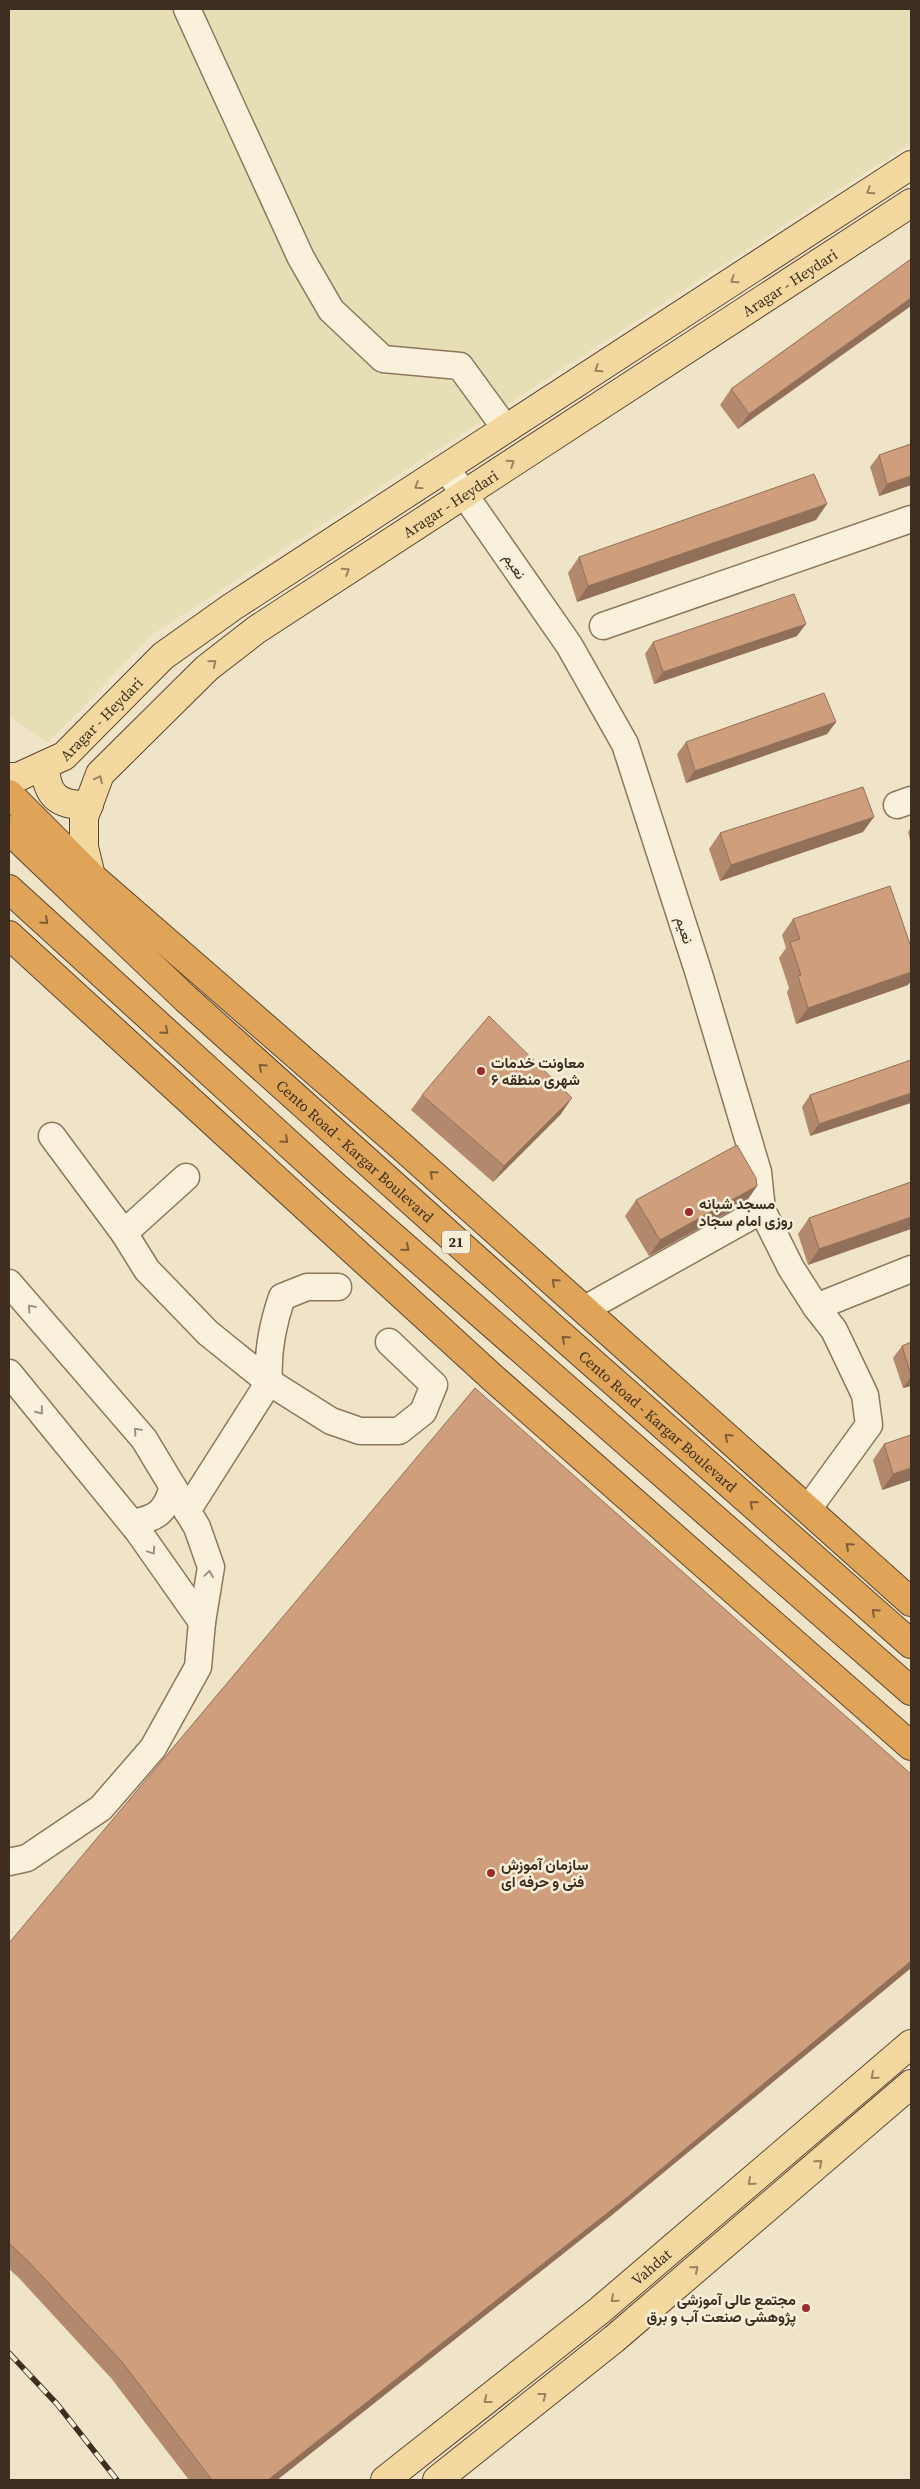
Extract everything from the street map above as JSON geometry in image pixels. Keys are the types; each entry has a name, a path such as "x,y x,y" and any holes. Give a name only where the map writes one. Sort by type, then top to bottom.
{"highway":[{"path":"9,794 91,876 393,1138 911,1602"},
{"name":"Cento Road - Kargar Boulevard","path":"9,830 186,999 546,1322 911,1644"},
{"name":"21","path":"9,888 335,1186 911,1691"},
{"path":"9,935 494,1379 911,1746"}],"main road":[{"name":"Aragar - Heydari","path":"9,776 18,777 64,756 163,656 232,607 911,165"},
{"name":"Aragar - Heydari","path":"91,876 84,847 84,817 100,774 207,668 256,630 911,202"},
{"path":"45,765 46,783 55,798 71,805 89,804"},
{"name":"Vahdat","path":"385,2480 599,2311 911,2044"},
{"name":"Vahdat","path":"437,2480 614,2340 911,2084"}],"street":[{"path":"187,9 301,258 332,310 383,359 460,366 506,429"},
{"name":"نعیم","path":"446,468 569,645 625,744 758,1172 762,1210"},
{"path":"603,626 911,519"},
{"path":"52,1136 124,1233 147,1270 194,1319 208,1333 269,1382 331,1421 360,1432 399,1430 423,1412 434,1385 389,1342"},
{"path":"124,1233 186,1177"},
{"path":"585,1309 762,1210 791,1268 816,1308 834,1330 865,1395 868,1425 808,1509"},
{"path":"816,1308 911,1269"},
{"path":"9,1283 144,1439 197,1527 211,1567 202,1622 198,1667 153,1748 101,1808 27,1858 9,1862"},
{"path":"187,1510 269,1382 268,1357 272,1332 282,1297 307,1286 338,1287"},
{"path":"9,1373 132,1523 202,1622"},
{"path":"132,1523 154,1519 168,1503 173,1487"}],"shaded area":[{"path":"9,9 911,9 911,143 153,634 48,743 9,716"}],"building":[{"path":"911,259 911,298 749,414 731,389"},
{"path":"911,444 911,476 887,484 879,455"},
{"path":"814,474 827,504 588,586 579,557"},
{"path":"794,594 806,624 663,672 653,642"},
{"path":"824,693 836,722 695,771 686,742"},
{"path":"863,787 874,817 731,865 720,833"},
{"path":"890,886 911,947 911,972 808,1008 798,976 801,975 790,942 800,939 793,919"},
{"name":"معاونت خدمات شهری منطقه ۶","path":"489,1016 572,1098 504,1166 422,1095"},
{"path":"911,1060 911,1093 819,1124 810,1095"},
{"path":"737,1145 756,1178 757,1186 660,1240 636,1200"},
{"path":"911,1182 911,1217 819,1249 809,1218"},
{"path":"911,1342 911,1375 902,1346"},
{"name":"سازمان آموزش فنی و حرفه ای","path":"475,1388 911,1774 911,1961 624,2200 268,2480 212,2480 122,2362 9,2243 9,1943"},
{"path":"911,1435 911,1468 893,1474 884,1444"}],"railway":[{"path":"9,2353 57,2404 117,2480"}],"place":[{"name":"معاونت خدمات شهری منطقه ۶","path":"481,1071"},
{"name":"مسجد شبانه روزی امام سجاد","path":"689,1212"},
{"name":"سازمان آموزش فنی و حرفه ای","path":"491,1873"},
{"name":"مجتمع عالی آموزشی پژوهشی صنعت آب و برق","path":"806,2308"}]}
